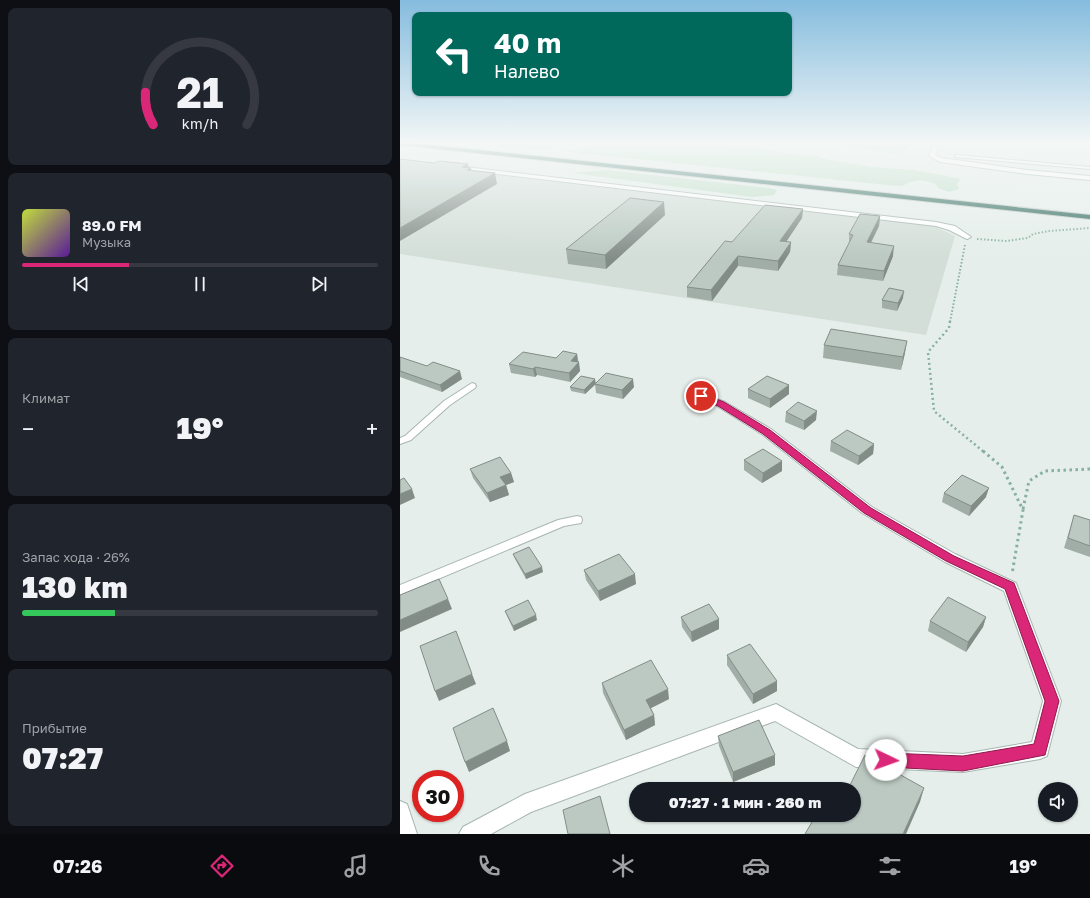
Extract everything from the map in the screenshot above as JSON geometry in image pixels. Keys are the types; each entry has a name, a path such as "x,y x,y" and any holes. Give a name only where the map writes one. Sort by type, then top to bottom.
{"highway":[{"path":"763,182 1090,217"},
{"path":"805,182 1090,212"}],"street":[{"path":"575,182 936,224 952,228 967,237"},
{"path":"473,833 525,804 776,712 856,758 963,764 1040,750 1052,701 1010,586 950,558 867,510 767,432 721,404 701,396"},
{"path":"400,810 406,834"}],"lane":[{"path":"400,441 408,438 447,403 472,386"},
{"path":"400,590 562,523 577,520"}],"path":[{"path":"1023,510 1002,467 934,411 928,352 949,328 967,237 1006,241 1028,238 1033,234 1048,231 1090,228"},
{"path":"1010,586 1029,481 1045,471 1090,469"}],"shaded area":[{"path":"400,182 556,182 932,225 955,236 926,335 400,254"}],"green space":[{"path":"640,182 714,182 777,190 774,195 752,197"},
{"path":"858,182 910,182 902,186"},
{"path":"929,182 959,182 957,184 959,189 949,192 938,188 936,184"}],"building":[{"path":"400,182 480,182 400,228"},
{"path":"630,198 664,202 605,255 566,249"},
{"path":"765,205 803,209 780,241 791,242 778,261 738,256 711,290 687,287 725,241 732,242"},
{"path":"860,214 880,216 867,242 894,246 884,271 838,265 853,235 849,234"},
{"path":"889,288 904,291 898,303 882,300"},
{"path":"831,329 907,341 903,357 824,345"},
{"path":"563,351 577,354 571,361 579,362 569,373 535,367 533,369 509,364 523,352 556,358"},
{"path":"400,357 427,366 433,362 460,371 440,385 400,371"},
{"path":"606,373 633,379 622,390 595,384"},
{"path":"581,376 595,379 584,390 570,387"},
{"path":"767,376 789,385 770,399 748,389"},
{"path":"798,402 817,411 804,421 786,412"},
{"path":"847,430 874,444 859,456 831,441"},
{"path":"763,449 782,461 763,473 744,460"},
{"path":"500,457 511,473 500,477 506,485 487,493 470,469"},
{"path":"962,475 989,488 971,506 944,493"},
{"path":"404,478 412,489 400,494 400,480"},
{"path":"1074,515 1090,520 1090,546 1068,538"},
{"path":"529,547 542,567 525,574 513,554"},
{"path":"619,554 635,574 598,591 584,570"},
{"path":"439,579 448,599 400,620 400,595"},
{"path":"948,597 986,617 968,642 930,621"},
{"path":"528,600 536,615 513,626 505,611"},
{"path":"709,604 719,619 691,632 681,617"},
{"path":"456,631 472,674 435,691 420,646"},
{"path":"750,644 777,681 753,694 727,655"},
{"path":"651,660 668,689 646,700 654,715 624,730 602,683"},
{"path":"493,708 507,741 465,762 453,728"},
{"path":"759,720 775,755 733,772 718,736"},
{"path":"865,755 924,788 903,834 805,834 812,822 861,822 861,782 852,782"},
{"path":"600,796 610,834 568,834 563,810"}],"route":[{"path":"701,396 721,404 767,432 867,510 950,558 1010,586 1052,701 1040,750 963,764 886,760"}]}
